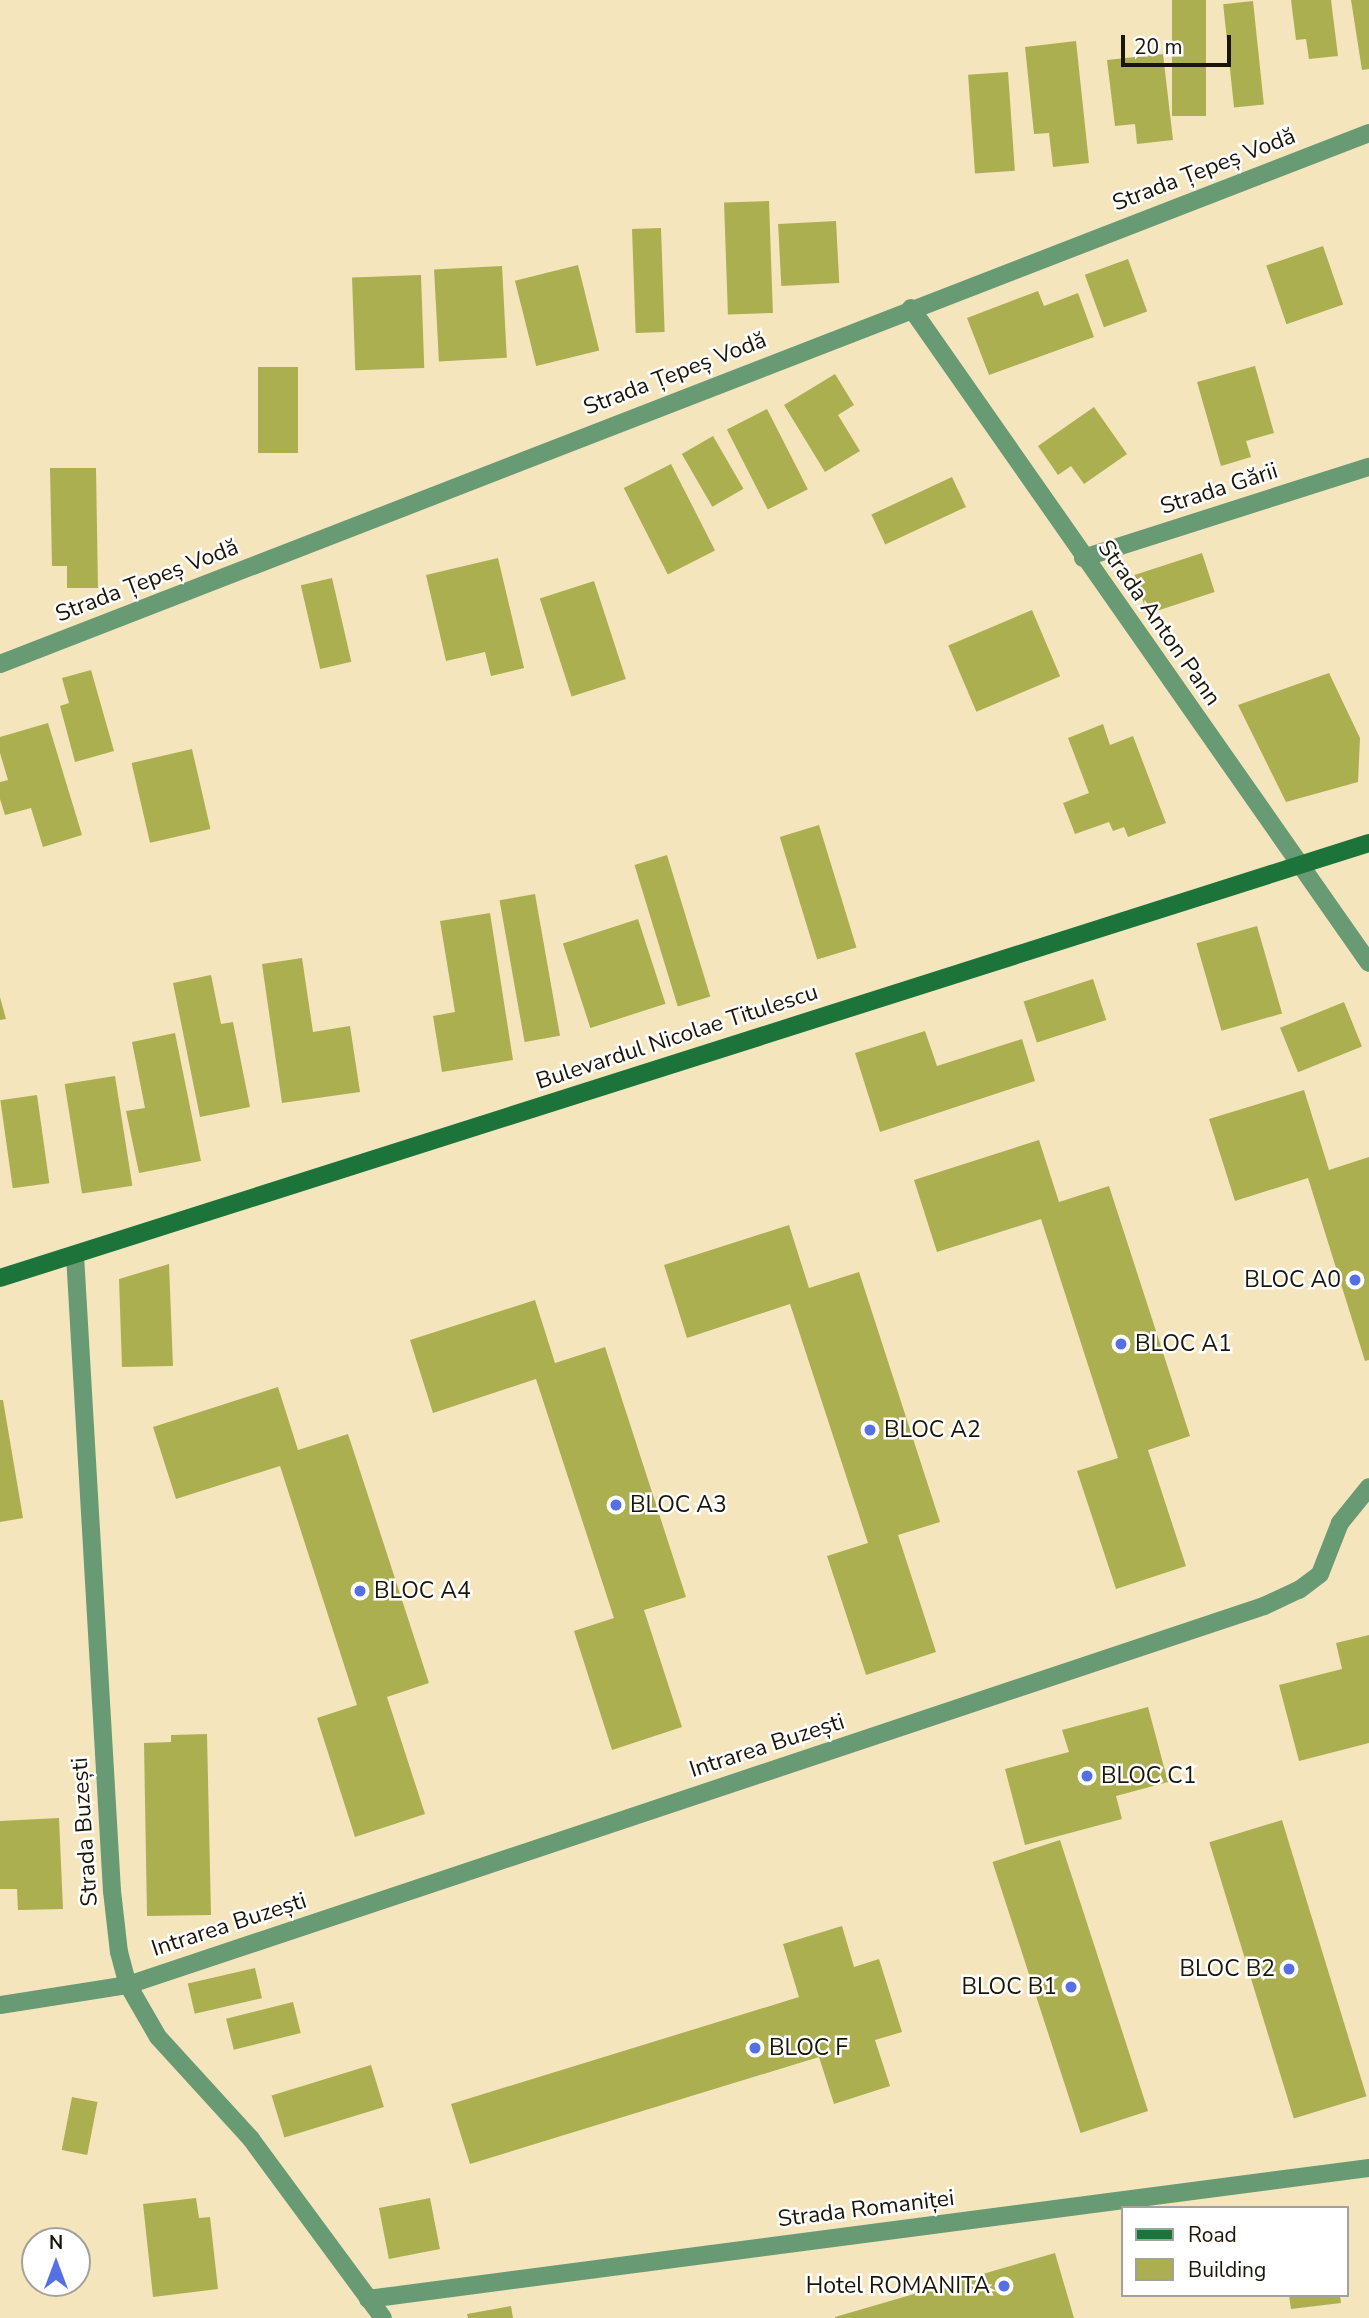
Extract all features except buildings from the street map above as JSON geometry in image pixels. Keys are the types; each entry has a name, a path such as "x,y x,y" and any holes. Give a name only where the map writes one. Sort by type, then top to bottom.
{"street":[{"name":"Strada Țepeș Vodă","path":"0,664 911,308 1369,133"},
{"name":"Strada Anton Pann","path":"911,308 1083,558 1369,963"},
{"name":"Strada Gării","path":"1083,558 1369,467"},
{"name":"Bulevardul Nicolae Titulescu","path":"0,1278 1369,843"},
{"name":"Strada Buzești","path":"75,1255 112,1891 119,1952 128,1985 158,2037 251,2139 383,2318"},
{"name":"Intrarea Buzești","path":"0,2005 128,1985 1265,1606 1299,1590 1320,1574 1340,1523 1369,1487"},
{"name":"Strada Romaniței","path":"368,2299 1369,2168"}],"place":[{"name":"BLOC A0","path":"1355,1280"},
{"name":"BLOC A1","path":"1121,1344"},
{"name":"BLOC A2","path":"870,1430"},
{"name":"BLOC A3","path":"616,1505"},
{"name":"BLOC A4","path":"360,1591"},
{"name":"BLOC C1","path":"1087,1776"},
{"name":"BLOC B2","path":"1289,1969"},
{"name":"BLOC B1","path":"1071,1987"},
{"name":"BLOC F","path":"755,2048"},
{"name":"Hotel ROMANITA","path":"1004,2286"}]}
